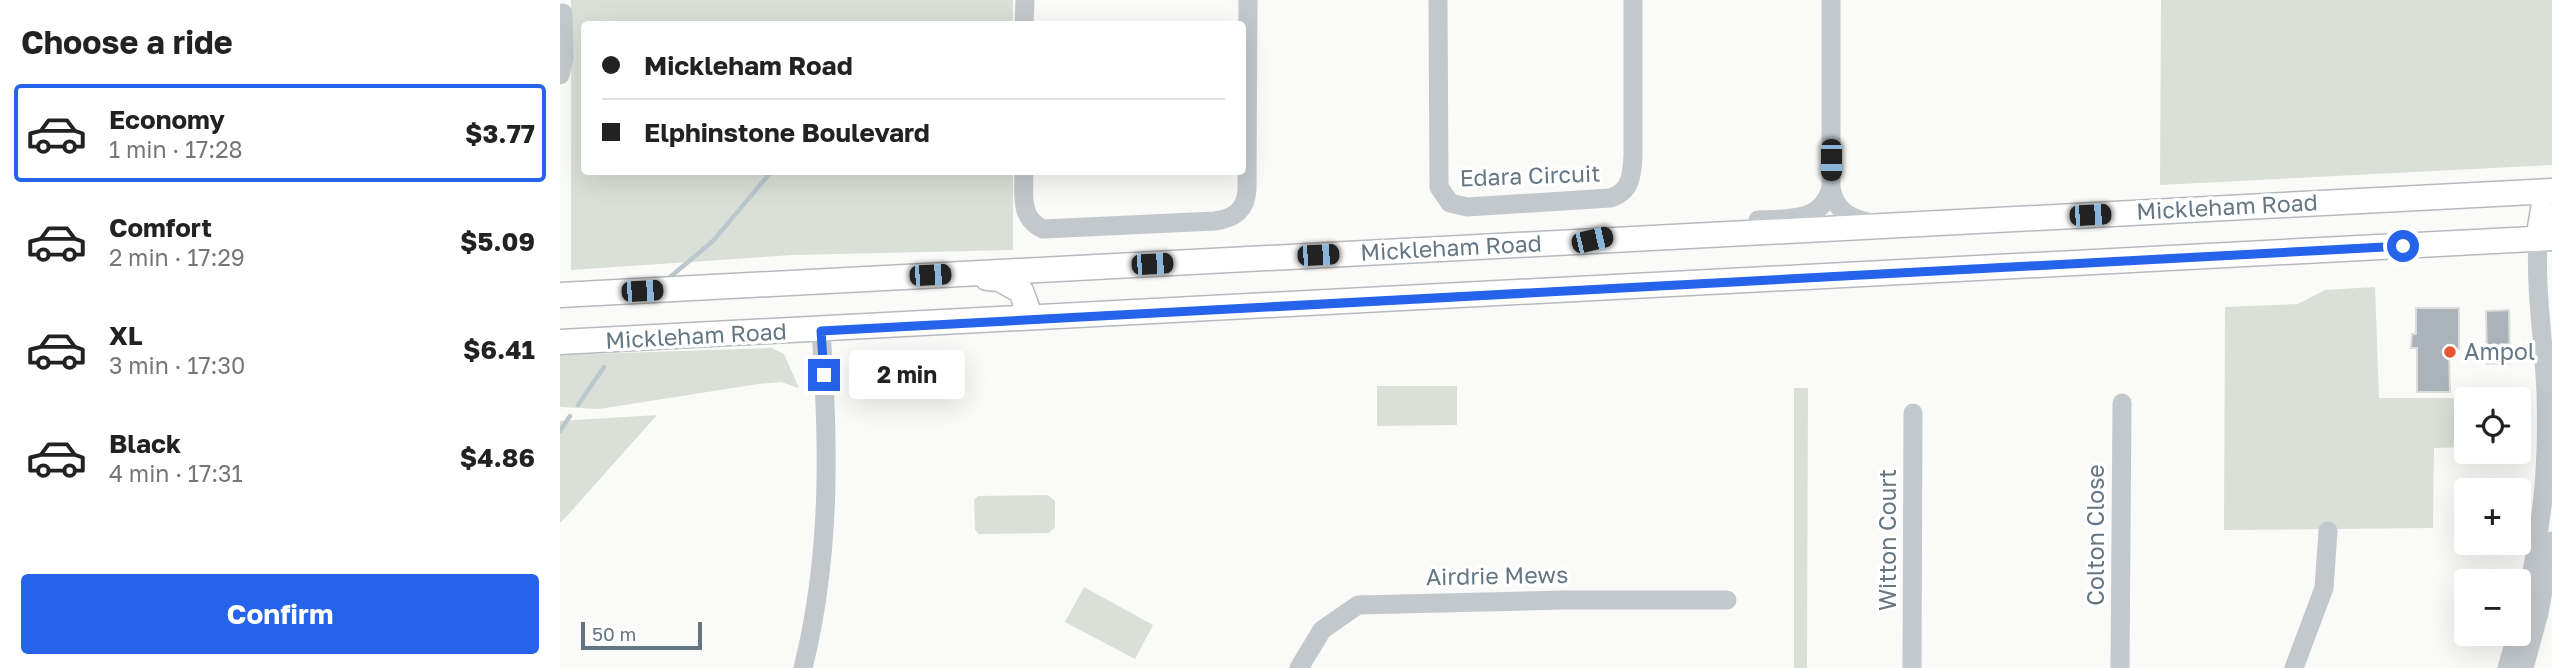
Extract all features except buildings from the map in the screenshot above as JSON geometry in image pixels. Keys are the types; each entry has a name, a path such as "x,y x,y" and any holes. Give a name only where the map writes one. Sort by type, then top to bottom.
{"main road":[{"name":"Mickleham Road","path":"560,295 2549,191"},
{"path":"2547,236 2549,191"},
{"name":"Mickleham Road","path":"560,342 821,331 1016,318 2547,236"},
{"path":"930,275 999,279 1010,283 1021,291 1028,305 1026,313 1016,318"}],"street":[{"path":"1024,21 1025,0"},
{"path":"1024,175 1025,212 1035,225 1047,230 1226,219 1242,209 1248,189 1248,0"},
{"name":"Edara Circuit","path":"1438,0 1438,187 1450,203 1467,207 1610,198 1624,191 1632,167 1633,0"},
{"path":"1831,0 1831,187 1836,205 1843,212 1859,220 1886,225"},
{"path":"560,75 564,58 563,13"},
{"path":"1592,240 1661,225 1804,216 1823,206 1831,187"},
{"path":"2531,570 2537,542 2545,453 2547,236"},
{"path":"803,668 818,596 827,492 828,446 821,331"},
{"name":"Colton Close","path":"2120,668 2122,403"},
{"name":"Witton Court","path":"1912,668 1913,413"},
{"path":"2294,668 2324,587 2328,531"},
{"path":"2524,668 2539,613 2552,541"},
{"name":"Airdrie Mews","path":"1299,668 1322,629 1357,605 1471,601 1727,600"},
{"path":"2507,668 2514,646"}],"shaded area":[{"path":"571,0 1013,0 1013,21 581,21 581,175 1013,175 1013,250 792,255 571,270"},
{"path":"2161,0 2552,0 2552,165 2160,185"},
{"path":"2375,287 2379,398 2454,398 2454,447 2434,448 2433,528 2224,530 2225,307 2298,304 2325,290"},
{"path":"772,348 784,354 799,388 781,382 599,409 560,407 560,355"},
{"path":"1377,386 1457,386 1457,425 1377,426"},
{"path":"1794,388 1808,388 1807,668 1794,668"},
{"path":"657,415 566,517 560,523 560,421"},
{"path":"1048,495 1055,501 1055,527 1049,533 979,534 975,530 974,500 978,496"},
{"path":"1084,587 1153,625 1135,659 1065,622"}],"waterway":[{"path":"669,278 713,241 768,175"},
{"path":"578,405 604,367"},
{"path":"560,431 570,416"}],"place":[{"name":"Ampol","path":"2450,352"}],"route":[{"path":"824,375 821,331 2403,246"}]}
